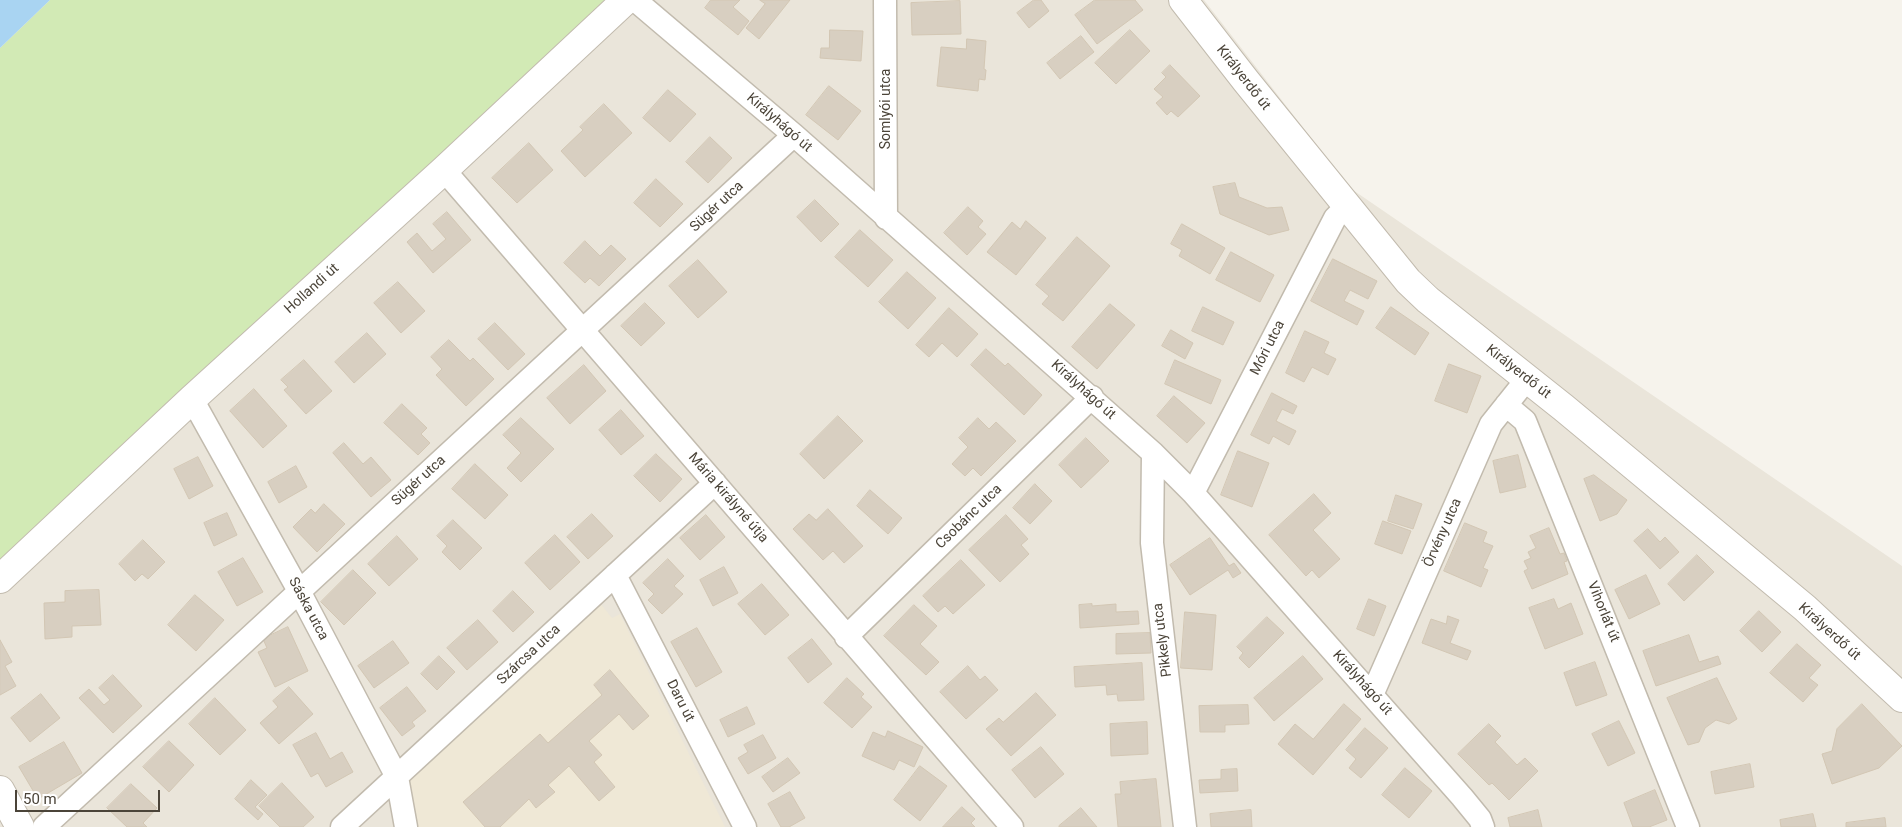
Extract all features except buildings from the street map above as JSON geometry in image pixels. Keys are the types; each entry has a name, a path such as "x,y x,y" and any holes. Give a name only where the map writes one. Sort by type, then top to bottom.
{"street":[{"name":"Hollandi út","path":"0,579 192,399 444,170 626,0"},
{"name":"Királyhágó út","path":"636,0 794,135 1153,453 1193,493 1372,695 1462,797 1480,819 1483,827"},
{"name":"Somlyói utca","path":"885,0 886,218"},
{"name":"Királyerdő út","path":"1183,0 1408,282 1805,608 1902,698"},
{"name":"Sügér utca","path":"44,827 298,591 584,332 794,135"},
{"name":"Mária királyné útja","path":"444,170 1012,827"},
{"name":"Móri utca","path":"1193,493 1335,218 1347,206"},
{"name":"Örvény utca","path":"1372,695 1491,424 1527,379"},
{"name":"Csobánc utca","path":"846,637 1092,397"},
{"name":"Sáska utca","path":"192,399 298,591 397,777 406,827"},
{"name":"Vihorlát út","path":"1506,405 1525,421 1688,827"},
{"name":"Pikkely utca","path":"1153,453 1152,543 1185,827"},
{"name":"Szárcsa utca","path":"342,827 715,483"},
{"name":"Daru út","path":"615,575 745,827"},
{"path":"0,790 20,827"}],"shaded area":[{"path":"626,0 1204,0 1350,188 1902,566 1902,827 0,827 0,584"},
{"path":"596,598 612,618 620,614 725,827 415,827 405,775"}],"green space":[{"path":"50,0 626,0 0,584 0,48"}],"water":[{"path":"0,0 50,0 0,48"}]}
